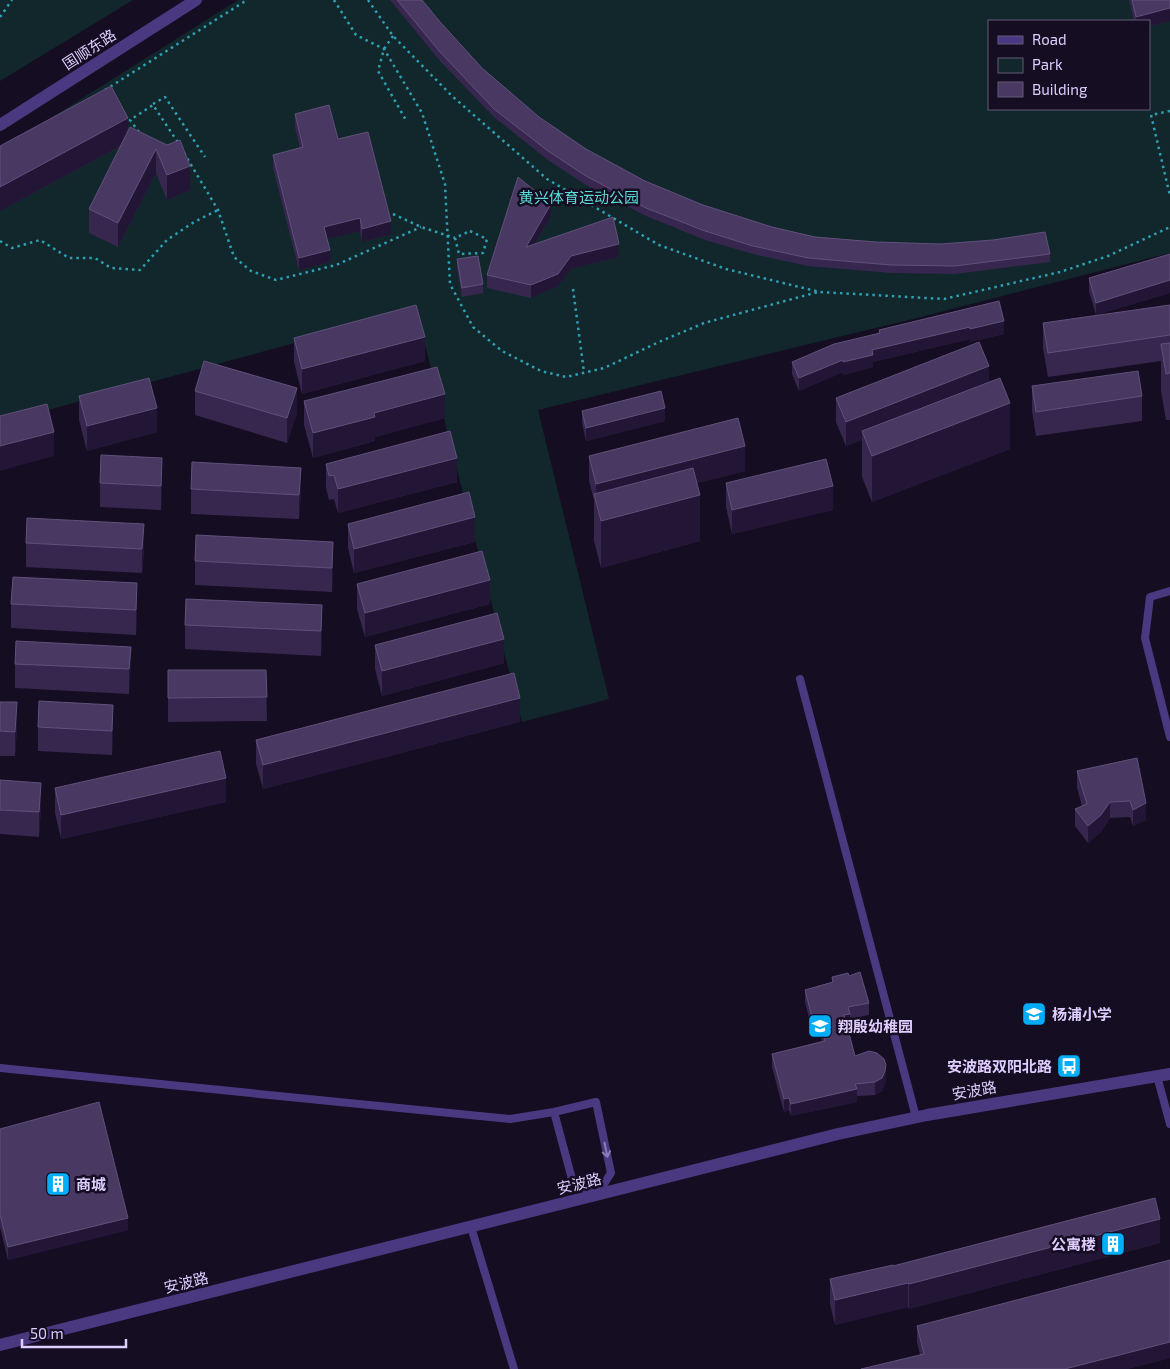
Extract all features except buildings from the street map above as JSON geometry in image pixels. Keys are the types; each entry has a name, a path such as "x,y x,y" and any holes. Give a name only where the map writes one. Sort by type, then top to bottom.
{"street":[{"name":"国顺东路","path":"0,125 196,0"},
{"name":"安波路","path":"0,1345 838,1134 916,1117 1164,1075"}],"lane":[{"path":"1170,591 1150,597 1145,638 1170,737"},
{"path":"800,679 916,1117"},
{"path":"0,1068 510,1119 554,1112 596,1102 611,1173 596,1196 572,1179 554,1112"},
{"path":"1164,1075 1170,1124"},
{"path":"471,1227 514,1369"}],"path":[{"path":"0,17 12,0"},
{"path":"99,94 247,0"},
{"path":"334,0 356,35 384,49 422,113 445,184 450,284 473,327 502,351 541,371 566,377 604,368 704,323 820,292"},
{"path":"368,0 393,36 452,96 546,179 659,245 726,269 820,292 944,298 1060,272 1108,256 1170,226"},
{"path":"393,36 384,49 378,71 407,122"},
{"path":"141,134 130,120 165,97 205,157"},
{"path":"153,105 187,157 218,210 234,257 251,271 276,280 336,264 421,227"},
{"path":"1170,111 1151,115 1170,196"},
{"path":"179,159 187,157"},
{"path":"0,241 12,248 40,240 69,258 96,258 111,268 140,270 167,240 194,222 218,210"},
{"path":"393,214 421,227 455,238 470,231 487,239 483,253 459,254 455,238"},
{"path":"574,289 584,372"}],"green space":[{"path":"0,0 133,0 0,81"},
{"name":"黄兴体育运动公园","path":"238,0 1170,0 1170,253 921,317 538,410 609,699 522,722 416,310 0,423 0,150"}],"place":[{"name":"杨浦小学","path":"1034,1014"},
{"name":"翔殷幼稚园","path":"820,1026"},
{"name":"安波路双阳北路","path":"1069,1066"},
{"name":"商城","path":"58,1184"},
{"name":"公寓楼","path":"1113,1244"}]}
